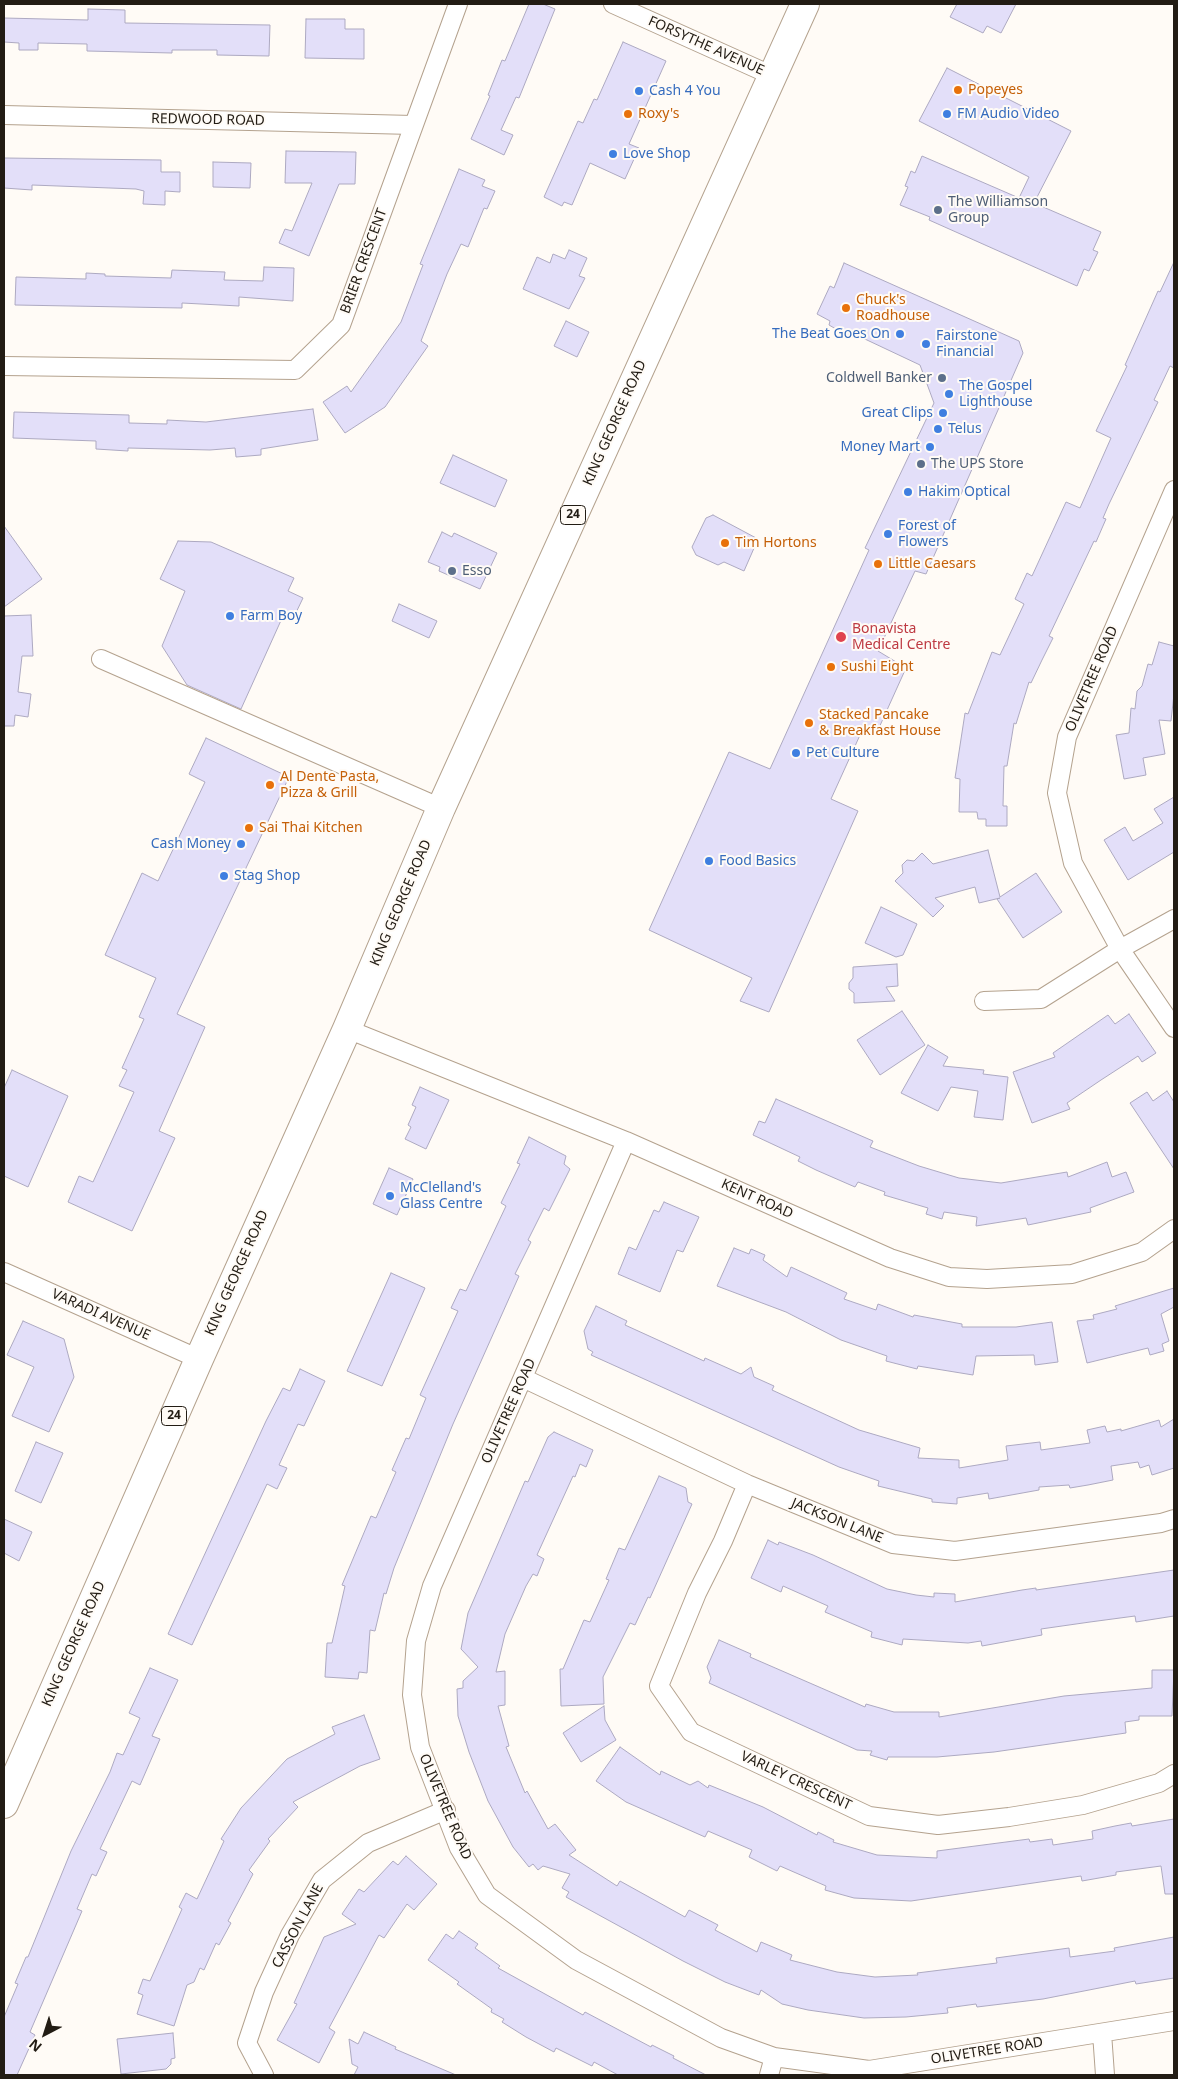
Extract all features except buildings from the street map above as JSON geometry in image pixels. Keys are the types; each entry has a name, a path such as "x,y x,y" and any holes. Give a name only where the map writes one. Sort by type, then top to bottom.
{"main road":[{"name":"KING GEORGE ROAD","path":"4,1804 198,1359 347,1029 441,808 804,4"}],"street":[{"name":"BRIER CRESCENT","path":"4,366 295,370 341,325 458,4"},
{"name":"FORSYTHE AVENUE","path":"613,4 772,76"},
{"name":"REDWOOD ROAD","path":"4,115 413,125"},
{"name":"OLIVETREE ROAD","path":"1174,490 1067,737 1057,793 1074,863 1120,949 1174,1028"},
{"path":"101,659 441,808"},
{"path":"984,1001 1041,999 1120,949 1174,919"},
{"name":"KENT ROAD","path":"347,1029 626,1140 890,1258 949,1277 987,1279 1072,1274 1142,1252 1174,1229"},
{"name":"OLIVETREE ROAD","path":"626,1140 432,1586 416,1641 412,1695 420,1747 446,1810 459,1848 487,1895 576,1960 721,2038 774,2057 869,2070 1174,2022"},
{"name":"VARADI AVENUE","path":"4,1272 198,1359"},
{"name":"JACKSON LANE","path":"523,1378 747,1484 893,1544 955,1551 1161,1523 1174,1519"},
{"name":"VARLEY CRESCENT","path":"747,1484 723,1541 697,1593 659,1686 691,1732 870,1816 938,1825 1009,1817 1084,1805 1159,1783 1174,1774"},
{"name":"CASSON LANE","path":"264,2075 247,2043 271,1976 290,1935 322,1880 368,1843 446,1810"},
{"path":"1102,2033 1105,2075"},
{"path":"769,2075 774,2057"}],"place":[{"name":"Popeyes","path":"958,90"},
{"name":"Cash 4 You","path":"639,91"},
{"name":"Roxy's","path":"628,114"},
{"name":"FM Audio Video","path":"947,114"},
{"name":"Love Shop","path":"613,154"},
{"name":"The Williamson Group","path":"938,210"},
{"name":"Chuck's Roadhouse","path":"846,308"},
{"name":"The Beat Goes On","path":"900,334"},
{"name":"Fairstone Financial","path":"926,344"},
{"name":"Coldwell Banker","path":"942,378"},
{"name":"The Gospel Lighthouse","path":"949,394"},
{"name":"Great Clips","path":"943,413"},
{"name":"Telus","path":"938,429"},
{"name":"Money Mart","path":"930,447"},
{"name":"The UPS Store","path":"921,464"},
{"name":"Hakim Optical","path":"908,492"},
{"name":"Forest of Flowers","path":"888,534"},
{"name":"Tim Hortons","path":"725,543"},
{"name":"Little Caesars","path":"878,564"},
{"name":"Esso","path":"452,571"},
{"name":"Farm Boy","path":"230,616"},
{"name":"Bonavista Medical Centre","path":"841,637"},
{"name":"Sushi Eight","path":"831,667"},
{"name":"Stacked Pancake & Breakfast House","path":"809,723"},
{"name":"Pet Culture","path":"796,753"},
{"name":"Al Dente Pasta, Pizza & Grill","path":"270,785"},
{"name":"Sai Thai Kitchen","path":"249,828"},
{"name":"Cash Money","path":"241,844"},
{"name":"Food Basics","path":"709,861"},
{"name":"Stag Shop","path":"224,876"},
{"name":"McClelland's Glass Centre","path":"390,1196"}]}
